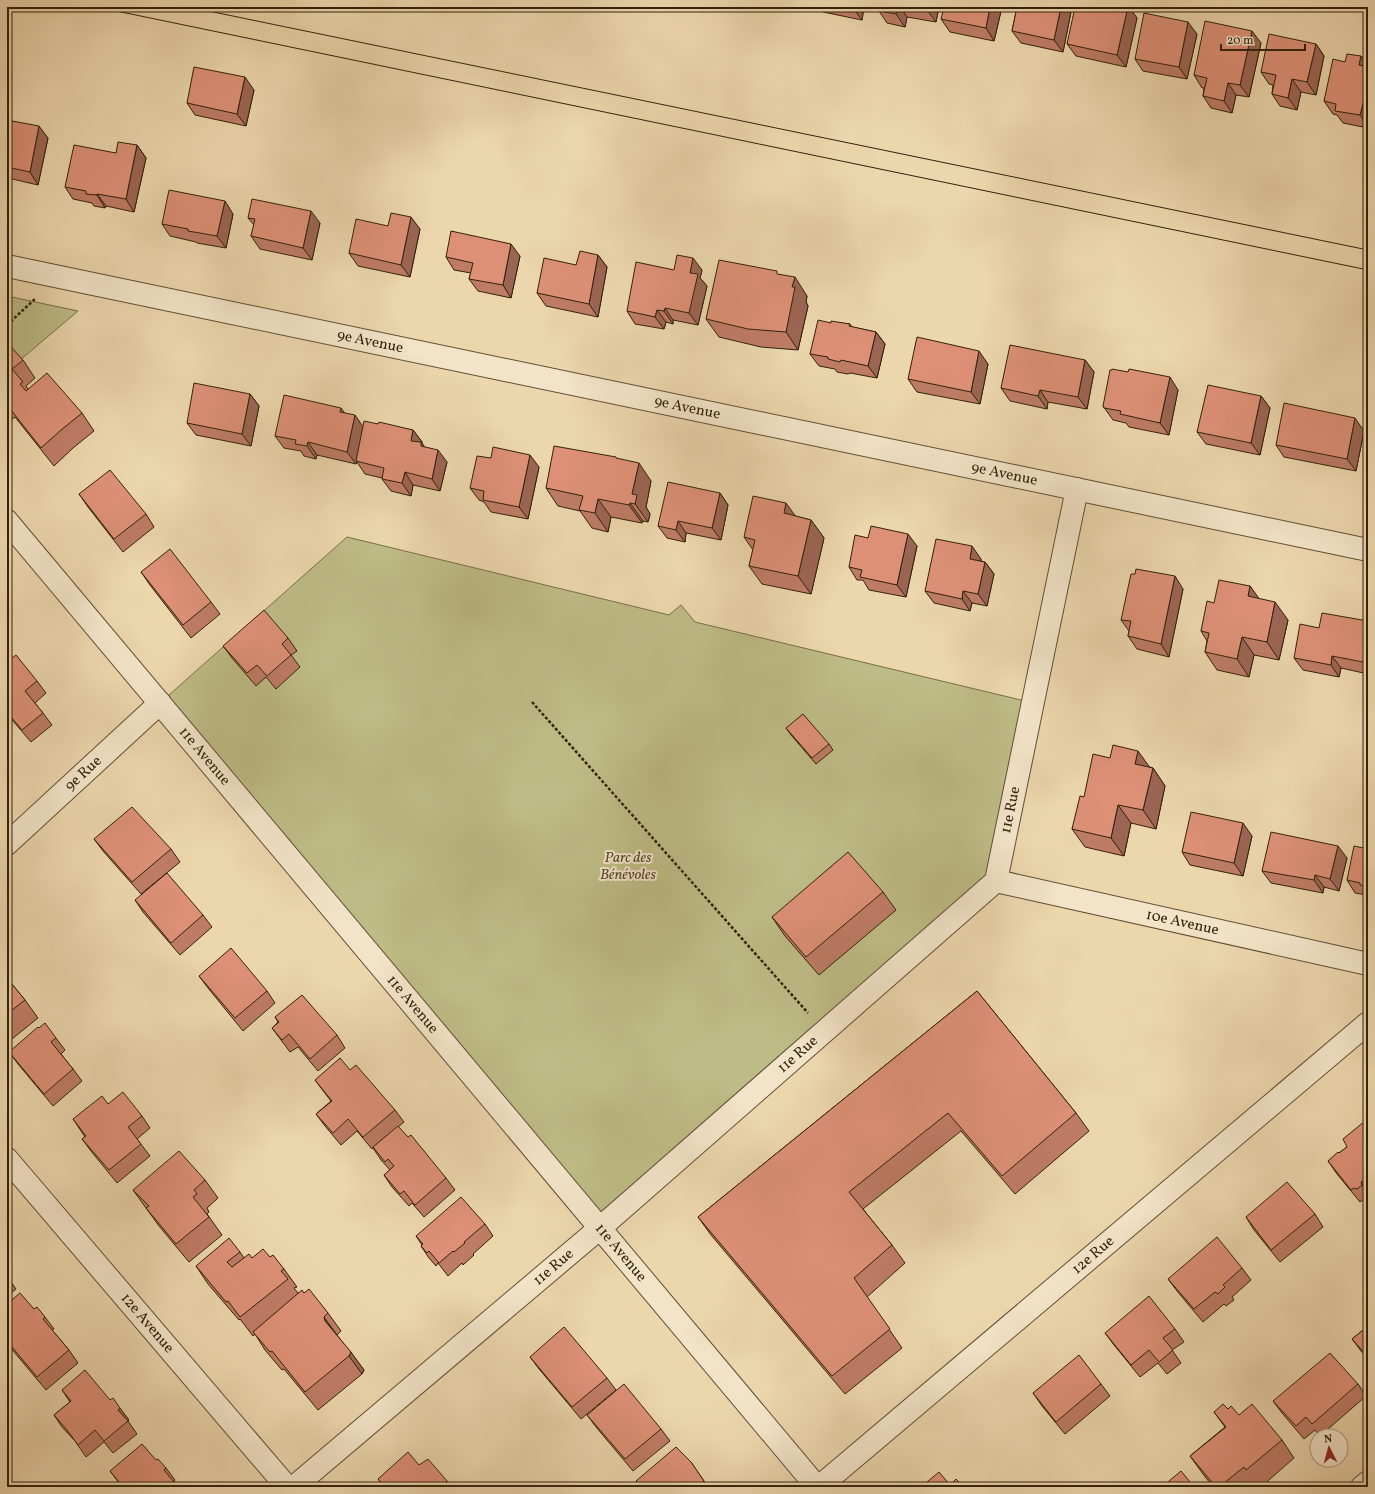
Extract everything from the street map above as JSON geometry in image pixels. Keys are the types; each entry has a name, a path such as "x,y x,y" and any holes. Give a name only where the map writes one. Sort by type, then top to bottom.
{"street":[{"name":"9e Avenue","path":"7,266 1368,550"},
{"name":"11e Rue","path":"294,1487 600,1228 996,881 1077,490"},
{"name":"11e Avenue","path":"7,521 818,1487"},
{"name":"9e Rue","path":"7,844 160,703"},
{"name":"10e Avenue","path":"996,881 1368,964"},
{"name":"12e Rue","path":"818,1487 1368,1023"},
{"name":"12e Avenue","path":"7,1159 287,1487"},
{"path":"1362,1487 1368,1482"}],"path":[{"path":"7,325 59,277"},
{"path":"532,702 824,1032"}],"green space":[{"path":"7,296 78,311 7,371"},
{"name":"Parc des Bénévoles","path":"347,537 669,615 681,605 695,622 1025,701 996,881 600,1228 160,703"}],"building":[{"path":"879,7 898,7 896,14 879,11"},
{"path":"911,7 928,7 927,10"},
{"path":"944,7 990,7 986,28 941,19"},
{"path":"1017,7 1061,7 1054,40 1012,31"},
{"path":"1075,7 1128,7 1117,55 1067,44"},
{"path":"1144,13 1188,22 1179,67 1135,59"},
{"path":"1205,21 1252,31 1240,85 1228,83 1224,101 1203,96 1207,78 1194,75"},
{"path":"1269,34 1316,44 1307,82 1292,79 1288,98 1272,94 1276,75 1261,72"},
{"path":"1347,54 1361,56 1359,65 1368,67 1368,93 1366,92 1360,115 1335,111 1336,104 1324,101 1333,59 1345,62"},
{"path":"194,67 245,77 237,114 187,103"},
{"path":"7,120 39,126 30,172 7,167"},
{"path":"118,142 137,145 126,199 97,194 86,194 86,191 65,187 74,145 116,153"},
{"path":"169,190 225,201 217,236 188,231 188,229 162,224"},
{"path":"252,199 311,211 303,248 251,236 255,219 248,218"},
{"path":"391,213 411,217 401,265 349,253 356,219 388,226"},
{"path":"451,231 511,244 503,285 469,279 473,263 446,257"},
{"path":"580,251 598,255 589,304 537,293 544,258 576,265"},
{"path":"677,255 693,258 690,273 698,274 689,313 665,308 664,311 657,310 655,317 627,311 636,262 674,270"},
{"path":"719,260 777,271 777,274 795,277 792,287 795,287 786,332 748,329 706,319"},
{"path":"818,320 831,323 831,321 850,324 849,326 876,332 868,366 841,360 840,362 828,359 828,357 810,354"},
{"path":"917,337 979,351 971,392 908,379"},
{"path":"1010,345 1085,360 1078,397 1040,390 1038,396 1001,388"},
{"path":"10,346 23,360 12,369 23,382 20,384 26,391 47,373 82,413 41,448 7,405 7,349"},
{"path":"1112,369 1128,372 1129,369 1170,377 1160,423 1120,414 1121,411 1104,408 1103,406 1110,370"},
{"path":"194,383 250,394 242,434 187,423"},
{"path":"1208,385 1261,396 1251,443 1197,432"},
{"path":"284,395 341,408 340,412 355,415 347,452 308,442 307,446 295,444 296,440 275,436"},
{"path":"1284,403 1355,418 1347,459 1276,445"},
{"path":"364,421 378,424 379,422 413,430 411,441 421,442 421,446 438,450 432,479 405,472 402,483 382,479 384,468 356,461"},
{"path":"554,446 616,457 639,463 632,494 637,495 635,504 630,503 629,505 598,499 595,513 579,510 583,496 546,488"},
{"path":"493,447 530,455 519,507 483,500 484,491 470,488 477,456 491,458"},
{"path":"110,470 146,514 114,539 79,494"},
{"path":"668,482 720,493 712,528 678,521 676,530 658,526"},
{"path":"753,496 786,503 784,513 811,520 798,576 749,566 755,540 744,537"},
{"path":"871,526 908,534 897,585 860,577 862,570 849,567 855,535 868,538"},
{"path":"936,539 972,546 970,559 985,562 978,594 963,591 962,599 925,591"},
{"path":"170,549 211,602 183,625 141,572"},
{"path":"1136,569 1175,576 1161,644 1128,636 1131,621 1121,620 1131,574 1135,574"},
{"path":"1219,580 1250,586 1248,596 1275,602 1267,642 1242,637 1237,659 1205,652 1209,633 1201,631 1207,601 1214,603"},
{"path":"264,610 288,638 282,644 291,655 267,676 257,665 247,673 223,646"},
{"path":"1322,613 1368,621 1368,663 1332,656 1331,665 1294,658 1300,624 1319,628"},
{"path":"16,655 37,681 25,691 43,713 22,730 7,712 7,662"},
{"path":"803,714 829,744 812,758 786,728"},
{"path":"1113,745 1138,751 1135,764 1153,768 1143,810 1118,805 1111,838 1072,829 1080,796 1084,797 1093,754 1110,758"},
{"path":"132,807 171,849 132,882 94,839"},
{"path":"1191,812 1243,823 1234,863 1182,852"},
{"path":"1271,832 1338,846 1330,879 1315,875 1314,880 1262,871"},
{"path":"1354,846 1368,849 1368,887 1360,885 1360,883 1347,880"},
{"path":"848,852 883,892 806,957 772,917"},
{"path":"167,873 203,915 171,943 135,900"},
{"path":"231,948 267,991 235,1018 199,976"},
{"path":"7,978 25,1000 7,1014"},
{"path":"977,991 1076,1113 1002,1176 948,1113 849,1192 892,1245 854,1278 890,1329 832,1376 698,1217"},
{"path":"302,995 337,1035 310,1059 289,1034 282,1040 272,1028 279,1022 275,1017"},
{"path":"45,1023 56,1038 51,1042 73,1069 44,1094 9,1052 38,1027 39,1028"},
{"path":"340,1058 350,1070 356,1065 395,1110 363,1137 348,1119 333,1133 316,1114 332,1101 315,1080"},
{"path":"123,1092 142,1116 128,1127 141,1144 109,1170 82,1139 86,1136 73,1119 102,1096 108,1104"},
{"path":"1365,1121 1368,1125 1368,1177 1361,1182 1362,1185 1357,1189 1354,1188 1351,1190 1328,1161 1338,1152 1339,1153 1347,1147 1343,1139"},
{"path":"398,1126 408,1137 411,1135 446,1178 415,1205 404,1191 400,1194 384,1175 394,1166 388,1159 385,1162 373,1147"},
{"path":"179,1151 205,1180 194,1190 197,1194 193,1197 209,1217 176,1244 146,1208 149,1206 133,1190"},
{"path":"1287,1182 1315,1214 1271,1250 1246,1217"},
{"path":"461,1197 485,1224 464,1242 465,1243 439,1263 429,1251 427,1253 421,1246 423,1244 416,1236"},
{"path":"1217,1237 1242,1268 1223,1285 1225,1287 1218,1294 1215,1292 1194,1309 1168,1279"},
{"path":"229,1238 240,1252 227,1262 232,1267 249,1254 252,1258 263,1249 270,1257 273,1255 284,1269 281,1271 288,1279 240,1317 228,1301 226,1302 196,1266"},
{"path":"309,1289 328,1313 324,1317 325,1321 351,1352 349,1356 305,1392 272,1351 270,1352 253,1332 302,1290 304,1293"},
{"path":"20,1293 34,1309 37,1307 45,1317 43,1319 69,1350 37,1377 7,1341 7,1304"},
{"path":"1149,1296 1175,1329 1163,1338 1173,1350 1159,1362 1149,1350 1131,1365 1105,1333"},
{"path":"1368,1326 1368,1357 1352,1339"},
{"path":"564,1327 607,1378 572,1407 530,1357"},
{"path":"1330,1353 1358,1384 1312,1424 1306,1417 1296,1426 1273,1401"},
{"path":"1079,1355 1101,1384 1056,1422 1033,1393"},
{"path":"85,1370 110,1400 113,1398 120,1408 118,1410 128,1421 104,1441 95,1430 78,1445 54,1415 71,1401 62,1390"},
{"path":"624,1384 661,1429 625,1459 587,1415"},
{"path":"1223,1404 1228,1409 1231,1406 1239,1415 1252,1404 1282,1440 1246,1470 1244,1467 1219,1487 1216,1487 1190,1456 1226,1427 1214,1412"},
{"path":"142,1444 156,1460 158,1459 166,1468 164,1470 178,1487 123,1487 110,1471"},
{"path":"676,1447 691,1462 704,1481 699,1485 701,1487 641,1487 636,1481"},
{"path":"408,1452 419,1465 428,1459 447,1481 439,1487 385,1487 378,1479"},
{"path":"1181,1471 1194,1487 1162,1487"},
{"path":"939,1472 950,1485 956,1479 963,1487 921,1487"}],"tram line":[{"path":"97,7 1368,270"},
{"path":"189,7 1368,250"}]}
